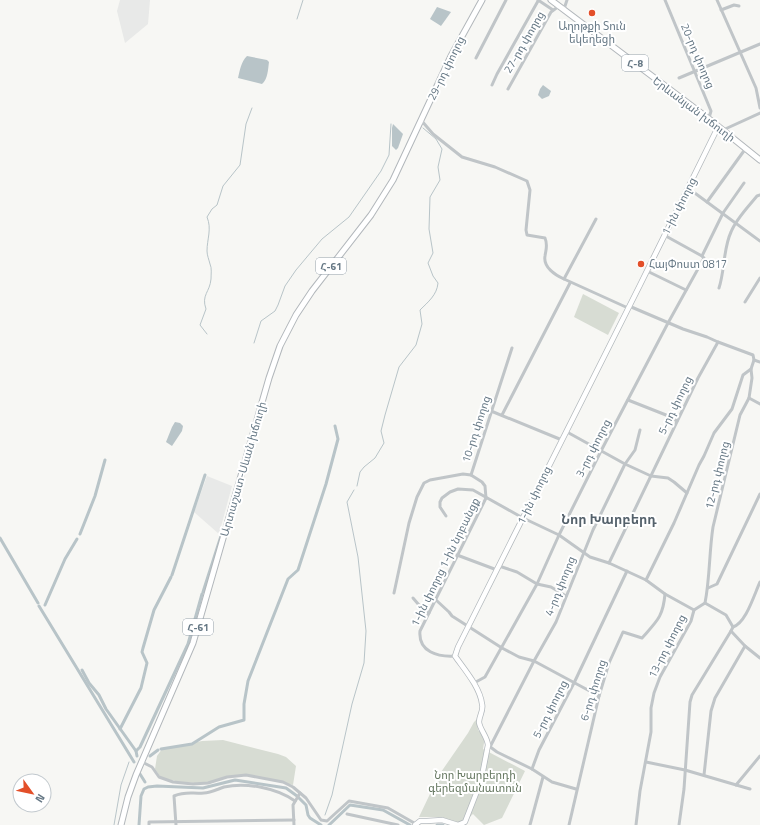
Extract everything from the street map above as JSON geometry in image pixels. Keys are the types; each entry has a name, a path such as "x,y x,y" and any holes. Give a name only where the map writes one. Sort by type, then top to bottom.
{"main road":[{"name":"29-րդ փողոց","path":"413,138 451,56 482,0"},
{"name":"Երևանյան խճուղի","path":"551,0 721,128 760,160"},
{"name":"1-ին փողոց","path":"455,656 458,647 567,432 664,235 721,128"},
{"name":"Արտաշատ-Սևան խճուղի","path":"121,825 132,784 141,761 193,643 269,378 280,346 302,305 387,190 413,138"},
{"path":"416,824 420,821 442,820 458,825 465,822 481,781 489,746 479,720 483,705 474,683 455,656"}],"street":[{"name":"29-րդ փողոց","path":"476,58 506,0"},
{"path":"492,85 538,0 553,10"},
{"path":"562,8 567,0"},
{"name":"20-րդ փողոց","path":"665,0 711,110 708,119"},
{"path":"717,0 756,88 760,108"},
{"path":"721,10 734,5 739,6"},
{"name":"27-րդ փողոց","path":"508,89 553,10 562,8"},
{"path":"679,78 760,44"},
{"path":"721,128 760,113"},
{"path":"421,120 433,134 462,156 495,167 527,181 530,190 526,230 527,235 545,238 547,243 544,258 547,267 570,283 668,323 753,355 754,360 751,369 743,375 732,409 714,433 674,523 646,580"},
{"path":"707,202 746,148"},
{"name":"3-րդ փողոց","path":"474,683 485,677 537,584 559,535 601,451 704,258 702,256 723,213 744,183"},
{"path":"688,188 760,241"},
{"path":"719,288 731,231 757,196 760,195"},
{"path":"564,279 596,219"},
{"path":"664,235 702,256"},
{"path":"647,271 686,290"},
{"path":"745,302 760,278"},
{"name":"10-րդ փողոց","path":"502,415 570,283"},
{"name":"5-րդ փողոց","path":"610,563 698,378 718,342"},
{"name":"10-րդ փողոց","path":"394,593 408,523 420,489 424,483 430,480 463,474 471,475 512,348"},
{"path":"754,360 760,362"},
{"name":"12-րդ փողոց","path":"708,588 713,528 740,415 749,398 752,378 751,369"},
{"path":"749,398 760,404"},
{"path":"628,400 677,421"},
{"path":"491,411 562,440"},
{"name":"4-րդ փողոց","path":"489,746 556,622 584,552 625,464 635,450 640,430"},
{"path":"567,432 625,464 651,476 668,478 687,493"},
{"path":"471,475 485,486 486,498"},
{"path":"446,516 440,506 442,498 450,492 458,489 473,490 523,518 559,535 590,557 610,563 646,580 665,594 694,610"},
{"path":"760,494 717,584 708,588 705,603 726,615 732,629 745,646 760,658"},
{"name":"1-ին փողոց 1-ին նրբանցք","path":"455,656 435,654 423,647 419,639 420,631 486,498"},
{"path":"457,555 498,568 517,572 537,584 551,587 566,596"},
{"name":"5-րդ փողոց","path":"532,769 539,750 574,683 627,571"},
{"path":"680,825 690,702 692,695 732,629 738,626 743,618 760,582"},
{"name":"6-րդ փողոց","path":"569,825 576,789 599,696 609,663 623,632 642,638 661,614 665,594"},
{"path":"412,598 429,612"},
{"path":"436,600 452,616 502,648 519,657 534,661 599,696"},
{"name":"13-րդ փողոց","path":"636,825 640,791 651,732 651,708 654,693 660,677 691,621 694,610 705,603"},
{"path":"704,775 711,711 715,698 745,646"},
{"path":"489,746 497,752 532,769 552,782 576,789"},
{"path":"736,785 760,756"},
{"path":"141,761 152,767 159,777 173,782 208,784 227,777 246,776 283,782 293,787 306,798 321,820 327,821 349,801 388,808 416,824"},
{"path":"646,762 704,775 750,789"},
{"path":"530,825 543,777"},
{"path":"176,823 174,796 180,793 193,792 205,794 225,787 247,786 275,790 295,801"},
{"path":"294,825 293,805 300,793"},
{"path":"347,814 398,825"},
{"path":"149,825 150,822 176,823 294,820"}],"shaded area":[{"path":"120,0 150,0 148,24 125,43 117,11"},
{"path":"437,7 451,12 441,26 430,19"},
{"path":"247,56 267,60 269,62 267,77 262,84 238,78 242,63"},
{"path":"543,85 551,91 549,96 542,99 538,95"},
{"path":"393,124 403,134 396,150 392,146"},
{"path":"175,422 180,423 183,426 182,431 172,446 166,442"},
{"path":"207,476 232,486 219,534 194,512"}],"green space":[{"path":"583,294 619,313 608,335 574,317"},
{"name":"Նոր Խարբերդի գերեզմանատուն","path":"477,719 478,730 485,737 483,749 525,771 502,818 484,825 473,814 462,824 441,817 419,817 439,775"},
{"path":"223,740 286,757 296,766 293,785 251,776 228,776 209,784 180,782 161,778 155,769 157,756 162,749 202,741"}],"waterway":[{"path":"297,19 303,0"},
{"path":"207,334 200,325 206,309 205,297 211,279 211,267 207,253 209,230 207,217 212,209 217,205 223,186 240,165 246,124 252,108"},
{"path":"254,343 261,321 275,311 285,286 296,270 322,239 349,217 381,171 389,155 391,124"},
{"path":"357,486 360,472 375,458 384,443 381,431 399,367 416,345 422,324 420,310 432,298 438,283 433,276 428,263 433,253 429,229 430,197 440,180 438,167 442,149 436,139 423,128"},
{"path":"161,749 192,744 219,727 244,720 244,704 248,681 288,579 298,570 326,484 338,439 335,426"},
{"path":"80,534 95,496 105,460"},
{"path":"172,575 205,475"},
{"path":"325,815 332,795 352,704 364,663 366,631 358,557 347,502 354,490"},
{"path":"203,592 221,536"},
{"path":"0,538 38,603"},
{"path":"45,605 65,559 77,539"},
{"path":"120,729 141,688 147,663 142,652 143,648 154,610 171,577"},
{"path":"136,751 140,747 188,644 202,594"},
{"path":"39,606 134,762"},
{"path":"82,670 89,683 99,695 106,709 136,751 137,756"},
{"path":"150,756 158,750"},
{"path":"114,825 121,785 129,762"},
{"path":"140,774 145,782"},
{"path":"139,825 141,796 144,789 148,787 203,788 235,780 286,788 306,805 310,818 321,825"},
{"path":"329,825 350,805 383,810 410,825"},
{"path":"437,825 443,825"}],"place":[{"name":"Աղոթքի Տուն եկեղեցի","path":"592,13"},
{"name":"ՀայՓոստ 0817","path":"641,264"}],"district":[{"name":"Նոր Խարբերդ","path":"609,519"}]}
